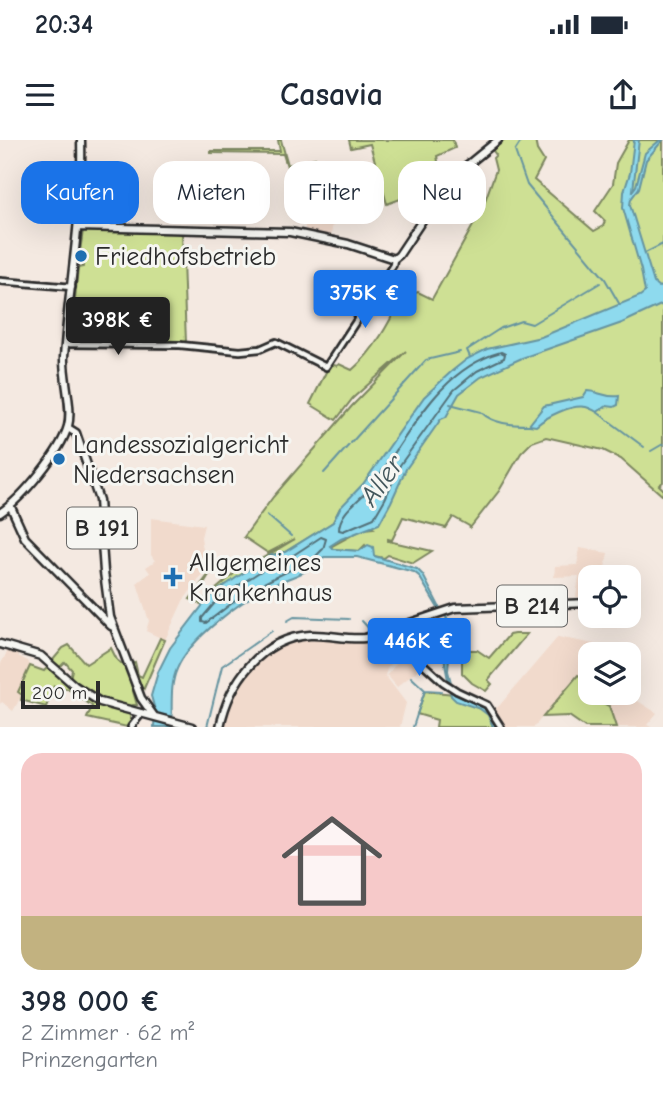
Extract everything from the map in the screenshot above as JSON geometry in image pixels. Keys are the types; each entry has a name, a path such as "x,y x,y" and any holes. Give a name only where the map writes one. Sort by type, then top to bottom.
{"main road":[{"name":"B 191","path":"81,140 78,227 64,368 70,415 68,428 76,433 99,500 108,608 114,630 142,700 154,716"},
{"path":"78,227 277,231 305,234 394,258 399,255 449,180 498,140"},
{"path":"0,513 43,468 68,428"},
{"path":"10,505 25,538 114,630"},
{"name":"B 214","path":"219,726 228,699 250,664 284,641 311,635 357,639 394,630 455,608 578,603"},
{"path":"103,617 108,608"},
{"path":"0,644 41,656 75,686 100,702 192,727"},
{"name":"B 191","path":"142,700 142,713"}],"street":[{"path":"66,344 191,346 246,351 260,349 274,342 282,343 326,367 393,265 394,258"},
{"path":"0,281 72,287"},
{"path":"394,630 407,649 448,686 487,705 502,727"},
{"path":"131,727 142,713"}],"shaded area":[{"path":"304,224 333,224 331,237 306,231"},
{"name":"Allgemeines Krankenhaus","path":"151,518 204,525 201,537 206,570 183,601 165,640 146,631 149,621 137,583 150,573 146,567 155,561 151,555"},
{"path":"580,548 608,553 606,565 578,565 578,576 554,577 555,566 577,565"},
{"path":"392,634 404,650 388,667 385,675 406,703 400,727 222,727 237,684 264,654 301,637 365,639"},
{"path":"558,637 584,642 578,642 578,675 534,727 504,727 493,710"},
{"path":"9,649 20,652 18,656 30,665 18,692 22,695 13,711 2,702 0,704 0,665"},
{"path":"405,653 422,667 397,687 387,675"},
{"path":"641,703 657,713 647,725 651,727 616,727 607,705"}],"green space":[{"path":"278,140 281,140 287,161 283,154 211,153 211,151 280,151"},
{"path":"349,140 453,140 455,148 437,156 438,161 398,161 398,200 387,204 384,193 384,161 375,161 370,144 351,148"},
{"path":"501,140 535,140 537,150 544,161 534,180 594,231 603,226 605,221 595,211 613,184 616,163 629,140 663,140 663,482 659,485 663,489 663,496 621,459 603,450 546,437 532,442 521,453 499,491 470,528 453,517 446,528 403,517 392,540 388,541 432,551 413,563 388,555 384,558 374,556 365,545 359,551 330,547 363,529 373,528 340,508 333,522 285,552 272,555 259,563 258,561 295,539 268,553 244,537 273,497 352,406 406,351 353,398 336,420 310,404 330,364 339,364 352,370 374,345 402,297 418,292 432,299 474,224 486,224 486,198 496,170 493,158 496,155 491,148"},
{"path":"83,230 182,233 186,343 71,342 78,268 83,267 83,260 79,259"},
{"path":"243,566 246,572 214,593 203,605 190,599 212,570 195,598 201,602"},
{"path":"527,634 488,680 492,684 486,691 462,673 462,650 477,650 489,658 509,635"},
{"path":"160,638 165,640 142,693 131,664 135,662 138,675 142,677"},
{"path":"69,645 86,664 111,648 117,660 126,667 137,705 133,705 132,709 102,700 70,678 72,670 65,662 59,668 52,661"},
{"path":"30,666 44,671 49,666 86,697 131,714 133,722 127,727 87,718 92,706 68,689 54,686 46,707 21,700 22,695 18,692"},
{"path":"578,675 578,705 609,706 616,727 585,727 569,716 543,717"},
{"path":"425,691 460,695 477,701 500,727 436,727 437,720 417,714"}],"water":[{"name":"Aller","path":"634,140 639,140 633,190 645,153 663,140 646,160 639,188 630,205 654,283 659,287 663,286 663,304 622,323 522,358 481,377 459,394 446,417 441,419 406,469 379,524 330,546 333,549 359,551 368,545 373,547 374,556 417,569 423,575 440,608 414,572 357,557 324,557 307,570 247,599 193,645 183,657 175,676 171,727 154,727 155,710 151,696 158,672 170,648 203,605 214,593 258,563 272,555 285,552 333,522 340,508 363,484 424,397 452,371 467,359 487,349 541,337 645,292 623,208"},
{"path":"587,391 619,396 618,405 607,406 597,412 586,407 573,407 552,415 536,426 529,425 544,406 583,397"},
{"path":"446,616 451,629 448,671 454,694 485,708 497,727 493,727 488,715 480,709 456,701 451,696 444,650 448,630"}],"waterway":[{"path":"522,140 515,151 527,185 605,279 620,305"},
{"path":"645,253 663,244"},
{"path":"470,357 467,350 501,328 521,321 532,324 600,283"},
{"path":"351,443 426,360 460,352"},
{"path":"450,404 481,412 497,421 529,425"},
{"path":"597,412 644,447"},
{"path":"651,451 663,444"},
{"path":"324,473 349,445"},
{"path":"267,515 291,536"},
{"path":"287,621 294,617 349,619"},
{"path":"362,621 372,632"},
{"path":"207,727 222,666 272,631"},
{"path":"411,677 425,690 413,727"},
{"path":"425,690 441,691"}],"place":[{"name":"Friedhofsbetrieb","path":"81,256"},
{"name":"Landessozialgericht Niedersachsen","path":"59,459"},
{"name":"Allgemeines Krankenhaus","path":"173,577"}]}
